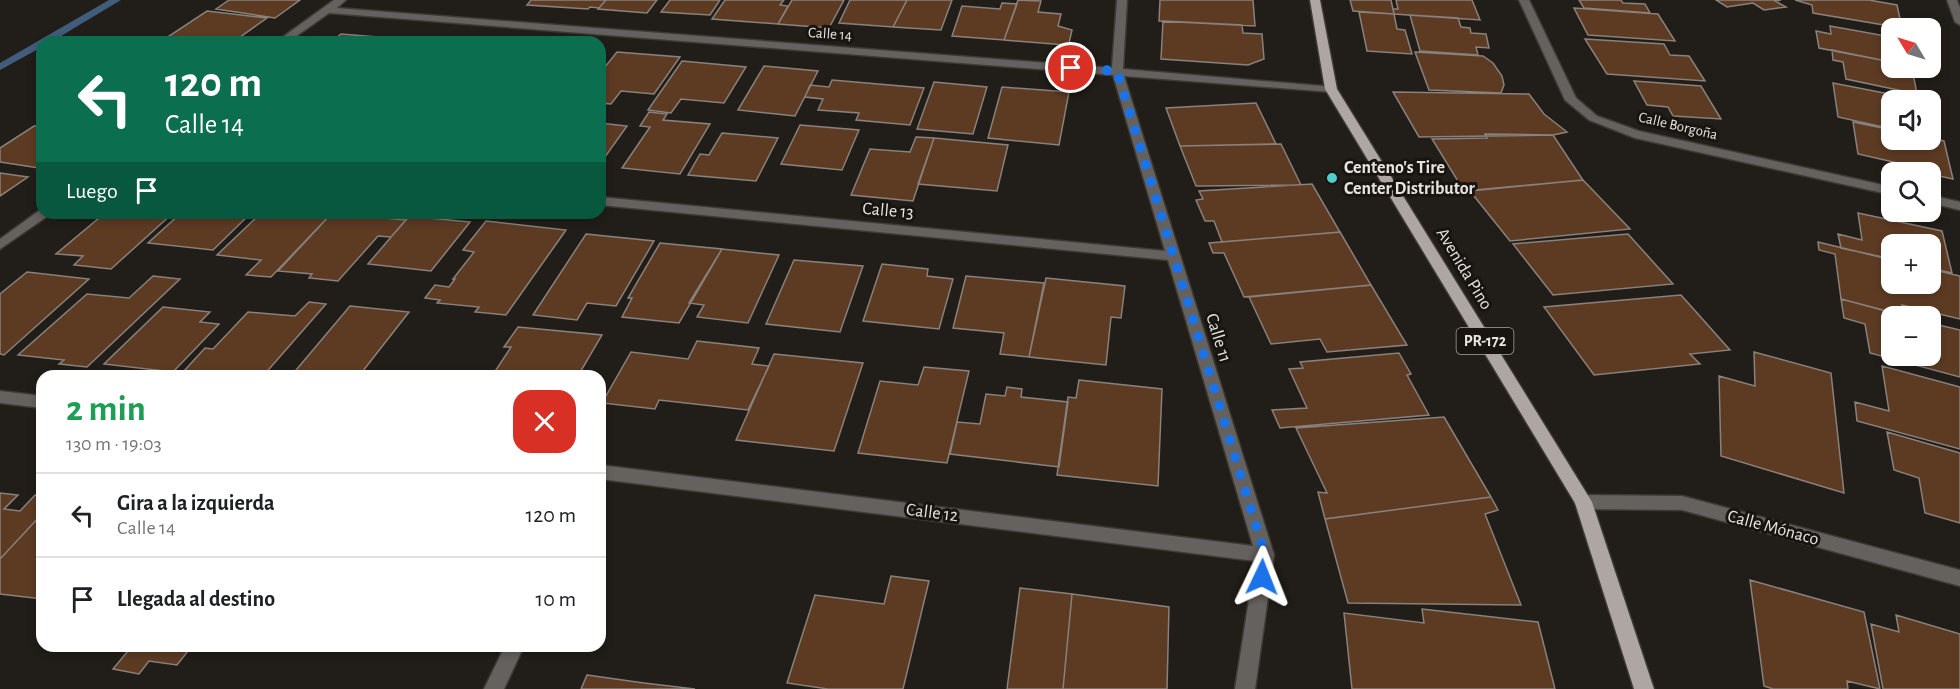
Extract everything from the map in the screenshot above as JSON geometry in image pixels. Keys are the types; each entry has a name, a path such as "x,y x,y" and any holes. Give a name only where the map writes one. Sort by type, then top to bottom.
{"main road":[{"name":"Avenida Pino","path":"1314,0 1331,89 1583,502 1644,689"}],"street":[{"path":"290,36 341,0"},
{"name":"Calle 11","path":"1122,0 1117,71 1265,555 1245,689"},
{"name":"Calle Borgoña","path":"1524,0 1572,100 1593,118 1635,134 1881,189"},
{"path":"1952,0 1960,22"},
{"name":"Calle 14","path":"327,10 1331,89"},
{"name":"Calle 13","path":"606,202 1172,256"},
{"path":"1941,202 1960,206"},
{"path":"0,245 37,219"},
{"path":"0,397 36,401"},
{"name":"Calle 12","path":"606,476 1265,555"},
{"name":"Calle Mónaco","path":"1583,502 1682,503 1960,578"},
{"path":"494,689 512,652"}],"building":[{"path":"229,0 300,0 275,18 216,9"},
{"path":"531,0 606,0 599,8 590,7 588,9 527,5"},
{"path":"606,0 657,0 647,13 598,9"},
{"path":"670,0 720,0 710,15 661,12"},
{"path":"725,0 784,0 780,5 788,6 778,24 712,19"},
{"path":"792,0 844,0 829,28 778,24"},
{"path":"850,0 907,0 893,27 839,23"},
{"path":"907,0 952,0 941,30 893,27"},
{"path":"1018,0 1041,1 1038,12 1061,14 1058,26 1072,30 1069,43 1066,45 1004,40"},
{"path":"1160,0 1253,0 1255,26 1159,21"},
{"path":"1350,0 1391,0 1394,14 1353,11"},
{"path":"1396,0 1472,0 1480,20 1394,14 1393,9 1398,9"},
{"path":"1579,0 1621,0 1623,3 1645,4 1650,13 1584,8"},
{"path":"1716,0 1781,0 1775,1 1786,7 1764,10 1753,3 1727,7"},
{"path":"1795,0 1869,0 1897,5 1900,18 1881,18 1881,24 1813,13 1812,5"},
{"path":"1002,3 1017,4 1004,40 952,36 962,6 1000,9"},
{"path":"1574,8 1658,14 1675,41 1588,35"},
{"path":"207,11 267,18 242,36 169,36"},
{"path":"1359,12 1394,14 1397,29 1405,30 1412,54 1367,51"},
{"path":"1410,15 1458,18 1461,27 1470,28 1471,33 1486,34 1489,48 1476,47 1478,55 1420,51"},
{"path":"1163,21 1242,25 1243,33 1262,34 1264,59 1248,65 1161,59"},
{"path":"1830,26 1881,35 1881,60 1819,48 1816,31 1831,34"},
{"path":"341,34 366,36 338,36"},
{"path":"1585,39 1664,44 1670,55 1689,56 1705,81 1607,74"},
{"path":"1832,50 1881,60 1881,78 1914,78 1916,90 1898,90 1846,79 1843,62 1833,60"},
{"path":"617,52 680,57 654,94 621,91 611,104 606,104 606,66"},
{"path":"1415,52 1483,56 1493,63 1502,76 1504,85 1501,93 1429,90"},
{"path":"682,61 746,67 724,103 681,99 671,113 648,110"},
{"path":"764,66 818,71 795,116 738,110"},
{"path":"832,80 924,88 910,125 856,120 859,113 818,110 823,99 805,97 810,85 829,87"},
{"path":"1634,81 1701,86 1721,119 1673,116 1668,107 1647,105"},
{"path":"934,82 987,87 973,134 917,129"},
{"path":"1833,83 1881,92 1881,127 1838,117"},
{"path":"1002,87 1069,92 1059,145 988,138"},
{"path":"1393,92 1529,94 1544,114 1567,132 1553,135 1419,137"},
{"path":"1256,103 1276,144 1180,146 1166,108"},
{"path":"649,112 667,114 663,120 710,124 680,174 622,168 650,127 640,126"},
{"path":"1853,122 1881,128 1881,150 1941,150 1941,140 1944,141 1953,179 1941,176 1941,162 1893,162 1858,154"},
{"path":"606,124 627,126 606,156"},
{"path":"800,125 859,130 842,170 781,164"},
{"path":"36,126 36,168 0,162 0,148"},
{"path":"722,133 778,138 756,181 688,175 700,154 709,155"},
{"path":"1485,134 1553,135 1583,180 1464,191 1432,139 1487,138"},
{"path":"916,137 934,138 913,201 851,195 870,149 910,152"},
{"path":"934,138 1008,145 997,191 918,184"},
{"path":"1281,144 1301,185 1196,186 1180,146"},
{"path":"0,173 28,177 0,196"},
{"path":"1583,180 1630,229 1510,241 1470,191"},
{"path":"1312,184 1340,232 1222,242 1214,221 1205,221 1196,200 1203,199 1199,191"},
{"path":"1858,213 1881,218 1881,222 1900,222 1942,231 1952,273 1941,270 1941,234 1881,234 1881,257 1841,248 1838,234 1862,240"},
{"path":"98,219 166,219 111,269 74,265 83,256 56,254"},
{"path":"174,219 245,219 213,250 148,243"},
{"path":"255,219 326,219 271,277 246,275 261,260 217,255"},
{"path":"326,219 406,220 391,237 378,236 338,281 309,278 312,274 278,271"},
{"path":"406,219 470,222 431,271 368,264"},
{"path":"486,221 566,230 506,315 475,312 479,307 437,303 440,300 425,298 435,285 449,287 474,252 463,250"},
{"path":"1340,232 1371,285 1244,297 1224,253 1213,253 1209,243"},
{"path":"586,234 654,241 616,306 587,303 577,320 533,315"},
{"path":"1628,234 1673,284 1553,295 1513,244"},
{"path":"1818,242 1881,257 1881,294 1941,294 1941,272 1960,276 1960,319 1941,314 1941,306 1881,306 1881,310 1841,299 1835,254 1819,250"},
{"path":"660,243 722,249 679,323 622,317 632,298 628,298"},
{"path":"722,249 779,255 748,323 697,317 704,305 689,303"},
{"path":"794,260 863,266 840,332 766,324"},
{"path":"882,264 928,269 927,276 953,279 939,329 863,321"},
{"path":"27,272 89,279 4,355 0,354 0,294"},
{"path":"153,276 180,279 87,367 59,364 64,360 18,355 87,294 129,298"},
{"path":"966,276 1044,283 1029,357 1000,354 1004,333 953,328"},
{"path":"1046,278 1125,286 1121,318 1111,317 1106,365 1029,357"},
{"path":"1371,285 1407,345 1327,352 1320,339 1271,344 1249,297"},
{"path":"1681,295 1730,350 1690,354 1700,364 1594,375 1544,307"},
{"path":"1841,299 1881,309 1881,356 1870,353 1865,324 1844,318"},
{"path":"309,302 326,304 268,370 185,370 205,348 213,349 248,312 295,316"},
{"path":"350,306 409,312 364,370 296,370"},
{"path":"163,307 210,312 200,322 219,324 175,370 104,364"},
{"path":"1941,326 1960,330 1960,377 1919,366 1941,366"},
{"path":"518,327 602,335 582,370 496,370 511,347 504,347"},
{"path":"697,341 759,348 752,364 769,366 748,410 659,400 655,409 606,403 606,396 631,352 688,359"},
{"path":"1754,352 1831,373 1844,493 1721,456 1719,376 1755,386"},
{"path":"1399,353 1411,374 1407,375 1429,415 1280,428 1272,410 1307,408 1289,369 1303,368 1300,362"},
{"path":"774,354 863,363 834,451 736,440"},
{"path":"1882,366 1960,387 1960,449 1857,421 1855,402 1889,411"},
{"path":"924,367 969,371 947,463 858,453 880,381 918,385"},
{"path":"1079,380 1162,389 1158,486 1057,475 1068,397 1076,398"},
{"path":"1007,387 1022,389 1021,397 1068,402 1059,467 950,454 957,422 980,424 986,394 1005,396"},
{"path":"1444,417 1491,497 1325,519 1318,492 1327,493 1296,428"},
{"path":"1887,432 1960,453 1960,523 1925,513 1919,478 1894,470"},
{"path":"0,493 18,495 4,509 20,511 36,495 36,520 0,559"},
{"path":"1491,497 1498,510 1485,514 1521,605 1348,603 1325,519"},
{"path":"36,520 36,598 0,594 0,559"},
{"path":"891,576 929,581 903,689 828,689 787,683 815,595 884,604"},
{"path":"1750,580 1864,612 1880,689 1847,681 1848,689 1773,689 1764,686"},
{"path":"1020,588 1072,594 1063,689 1007,689"},
{"path":"1072,594 1169,607 1167,689 1063,689"},
{"path":"1422,609 1538,622 1555,689 1352,689 1344,613 1424,623"},
{"path":"1896,615 1960,634 1960,689 1883,689 1871,624 1899,632"},
{"path":"127,652 187,652 177,665 149,661 139,674 113,669"},
{"path":"587,675 644,683 695,689 581,689"}],"waterway":[{"path":"54,36 116,0"},
{"path":"0,67 36,46"}],"place":[{"name":"Centeno's Tire Center Distributor","path":"1332,178"}],"route":[{"path":"1071,68 1117,71 1265,555 1262,577"}]}
